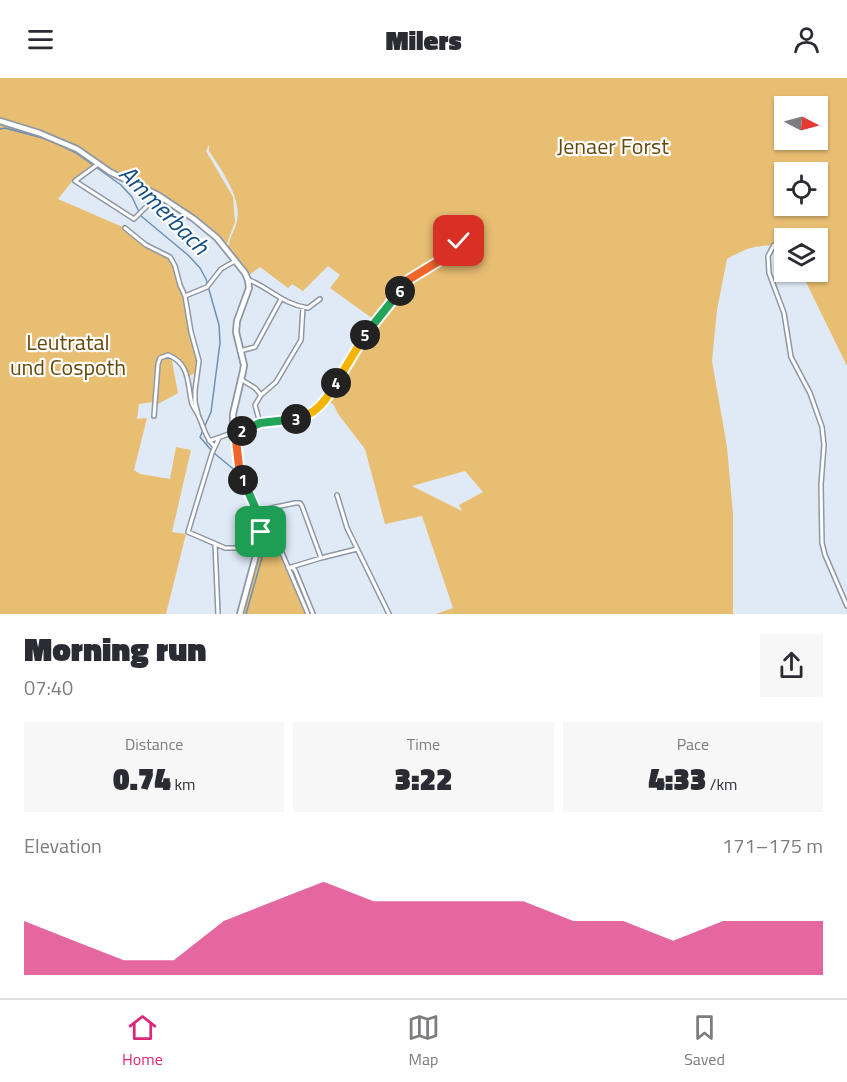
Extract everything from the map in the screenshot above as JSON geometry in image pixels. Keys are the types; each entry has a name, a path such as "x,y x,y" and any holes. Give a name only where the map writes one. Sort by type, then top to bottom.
{"main road":[{"path":"0,121 58,140 158,195 194,219 217,238 248,280 249,288 236,326 236,338 244,365 233,414 239,468 260,518 260,535 240,614"}],"street":[{"path":"98,164 75,181 134,219 158,195"},
{"path":"125,228 146,245 170,257 175,267 185,296 199,361 195,402 213,450"},
{"path":"208,441 260,423 300,419 324,402 370,327 408,280 447,255 459,241"},
{"path":"774,245 768,256 769,273 784,313 791,357 810,393 822,428 824,445 821,504 824,548 847,606"},
{"path":"185,296 207,287 220,269 235,261"},
{"path":"248,280 281,299 303,308 308,308 320,299"},
{"path":"240,351 255,347 281,299"},
{"path":"260,423 255,405 261,395 276,382 301,340 303,308"},
{"path":"154,416 158,364 160,358 168,355 186,371 192,403 198,414"},
{"path":"241,380 255,388 261,395"},
{"path":"219,438 213,450 188,532 225,548 258,548"},
{"path":"337,495 347,528 389,614"},
{"path":"257,511 300,503 321,558"},
{"path":"260,518 272,533 290,568 308,614"},
{"path":"260,535 272,533"},
{"path":"215,544 218,614"},
{"path":"290,568 357,549"},
{"path":"290,568 295,570 313,614"}],"green space":[{"name":"Jenaer Forst","path":"0,78 847,78 847,366 806,282 828,282 828,228 774,228 774,246 754,247 727,259 717,310 712,361 727,447 733,514 733,614 436,614 453,608 422,516 385,524 365,449 338,414 334,405 327,400 376,321 330,288 340,275 328,266 303,291 292,284 288,288 260,267 249,275 228,248 238,212 234,193 209,151 209,145 206,151 233,197 235,222 226,246 195,218 111,171 78,148 40,131 0,119","holes":["465,471 483,492 459,505 462,511 412,486"]},
{"name":"Leutratal und Cospoth","path":"0,122 49,139 94,163 74,179 58,199 125,228 146,245 170,258 180,284 194,332 197,361 195,373 189,376 182,364 171,356 178,393 158,404 154,372 153,402 139,404 137,419 147,418 134,470 140,474 170,479 176,447 191,450 172,532 186,534 166,614 0,614"},
{"path":"269,538 275,541 306,614 242,614 263,539"}],"waterway":[{"name":"Ammerbach","path":"0,129 5,128 50,140"},
{"name":"Ammerbach","path":"54,142 76,153 121,185 132,197 141,216 188,255 206,279 219,325 220,343 211,412 200,437 211,450"},
{"name":"Ammerbach","path":"214,453 237,472"},
{"name":"Ammerbach","path":"246,614 267,540"}],"route":[{"path":"261,532 260,518 239,468 235,432 260,423 300,419 324,402 370,327 408,280 447,255 459,241"}]}
